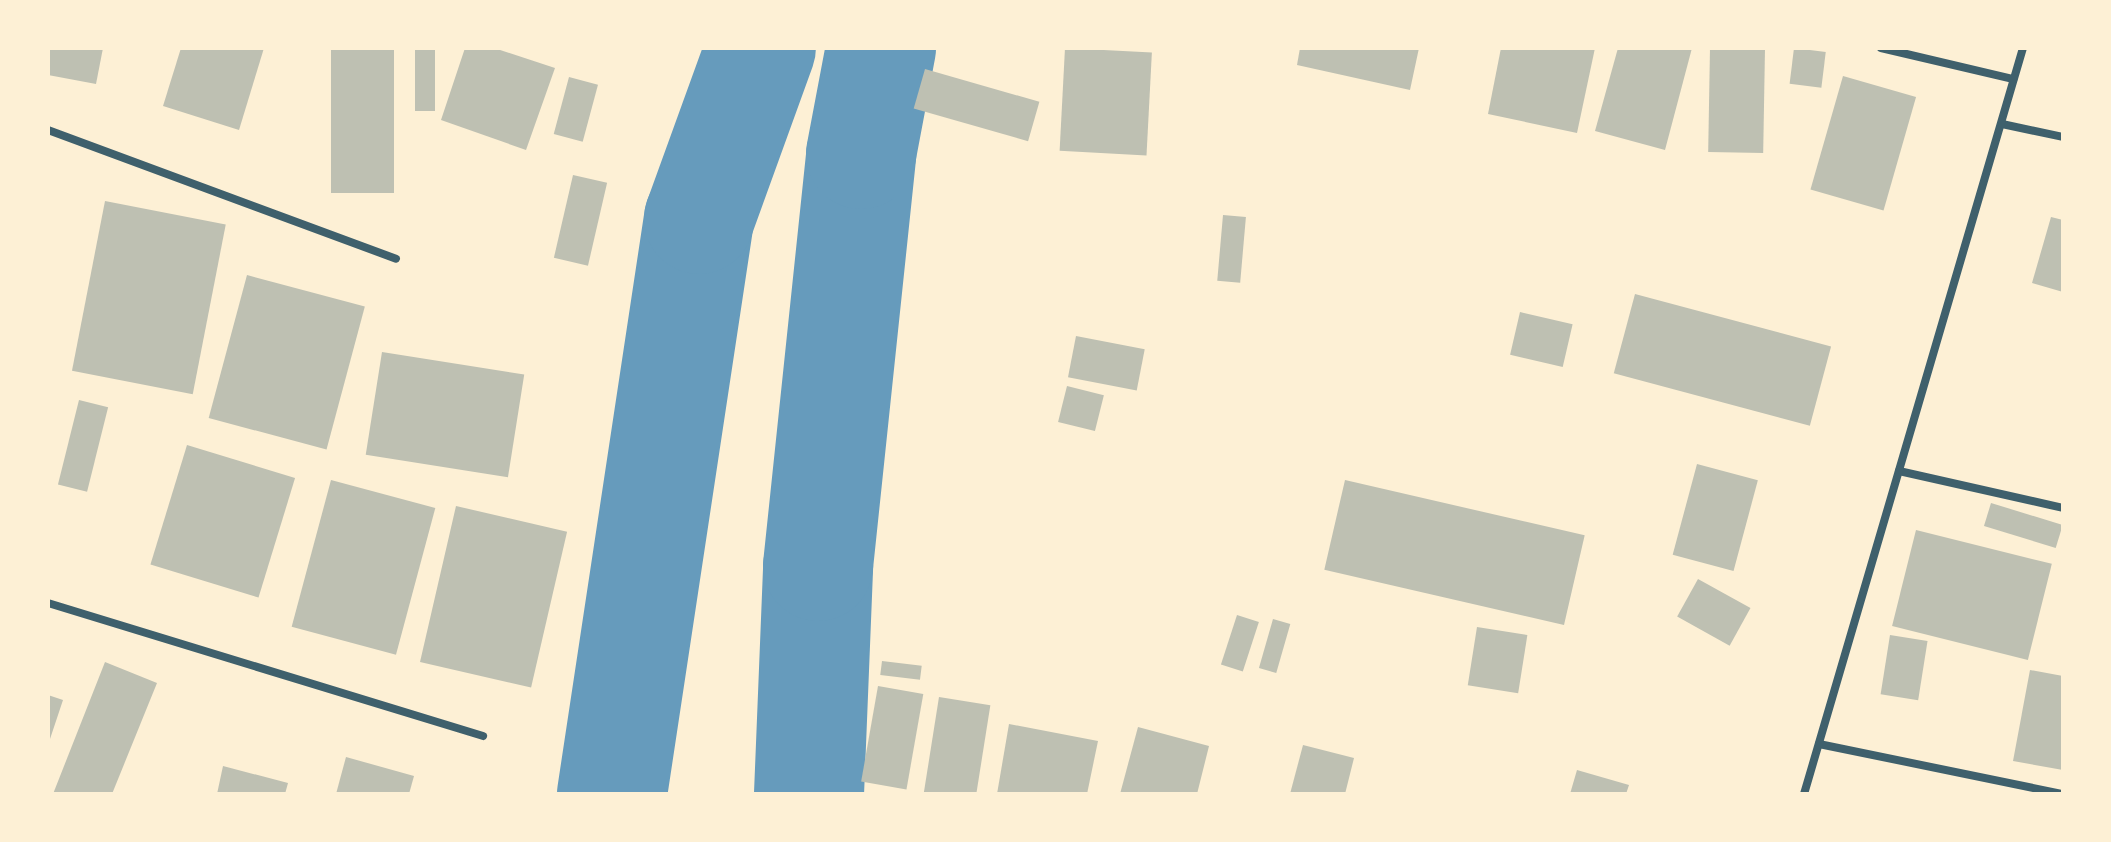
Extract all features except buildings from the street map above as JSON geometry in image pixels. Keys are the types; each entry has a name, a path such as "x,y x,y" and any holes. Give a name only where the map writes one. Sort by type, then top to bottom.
{"street":[{"path":"1881,48 2013,79"},
{"path":"1804,794 2023,48"},
{"path":"2002,124 2063,137"},
{"path":"48,130 396,259"},
{"path":"1899,471 2063,508"},
{"path":"48,603 483,736"},
{"path":"1819,744 2063,794"}],"waterway":[{"path":"612,794 699,219 761,48"},
{"path":"809,794 818,566 861,154 881,48"}]}
